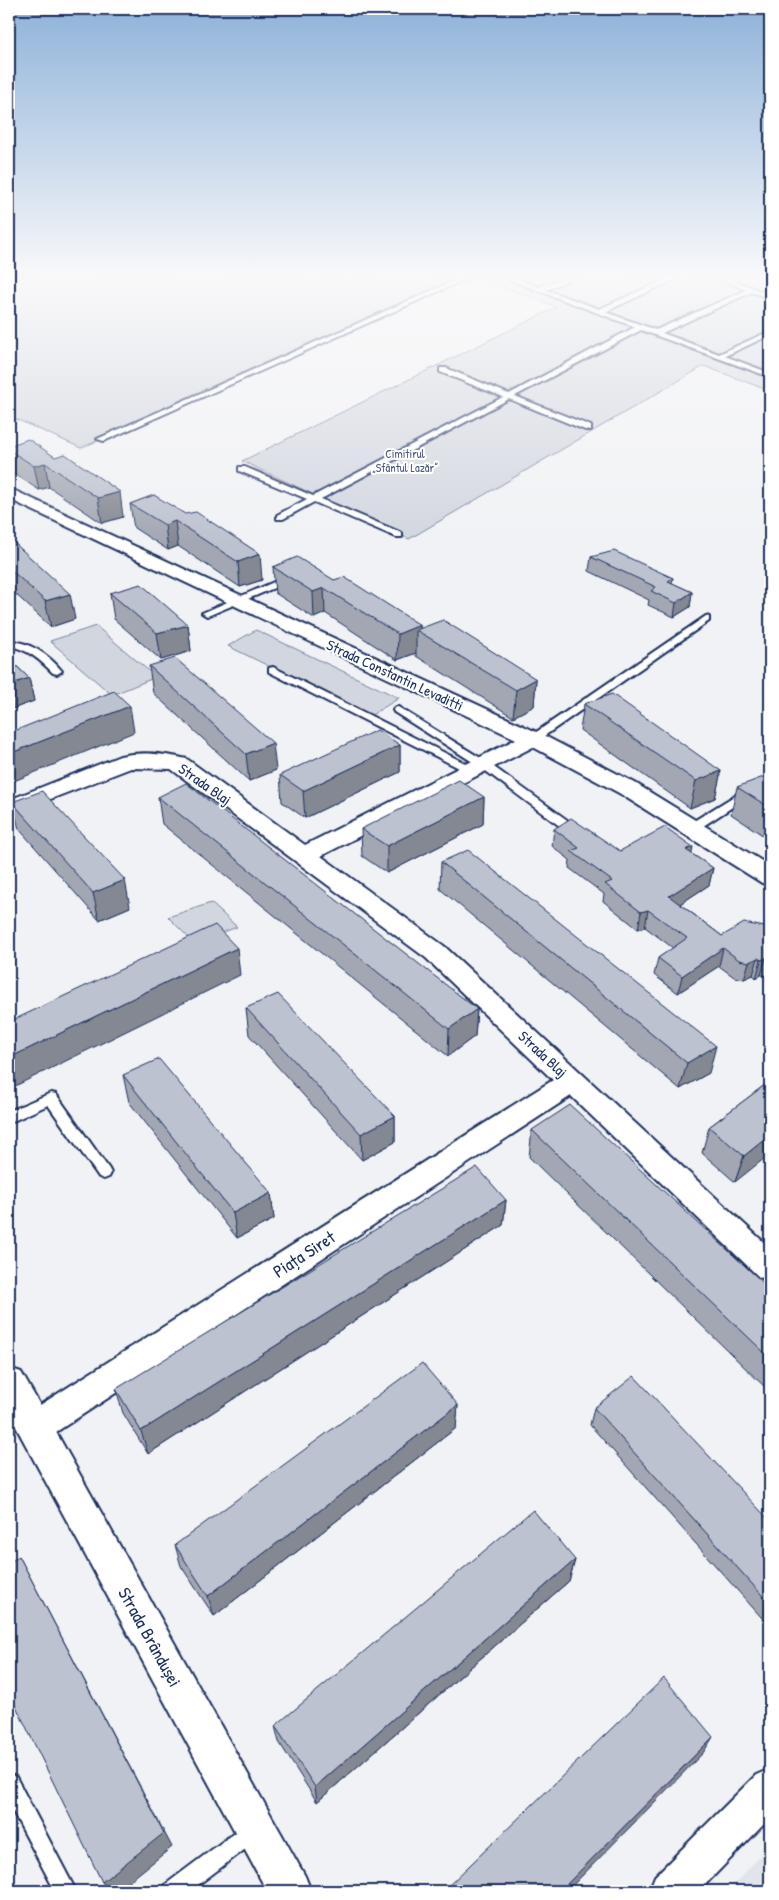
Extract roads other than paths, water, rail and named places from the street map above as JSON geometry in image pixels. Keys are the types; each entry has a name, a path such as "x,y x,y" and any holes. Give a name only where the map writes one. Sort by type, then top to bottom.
{"street":[{"name":"Strada Constantin Levaditti","path":"9,493 533,739 626,788 692,827 770,877"},
{"path":"304,855 533,739"},
{"name":"Strada Blaj","path":"9,808 128,761 168,760 179,764 435,952 770,1267"},
{"name":"Piața Siret","path":"35,1427 573,1081"},
{"name":"Strada Brândușei","path":"9,1383 35,1427 254,1830 290,1891"},
{"path":"670,1891 770,1789"}],"lane":[{"path":"101,439 267,366"},
{"path":"280,517 568,366"},
{"path":"745,366 770,375"},
{"path":"443,370 588,428"},
{"path":"242,469 399,535"},
{"path":"208,613 298,574"},
{"path":"533,739 706,620"},
{"path":"9,643 40,653 57,671"},
{"path":"273,670 477,767"},
{"path":"398,710 477,767 579,834"},
{"path":"692,827 758,786"},
{"path":"9,1117 51,1098 104,1173"},
{"path":"9,1784 66,1891"},
{"path":"173,1891 254,1830"}],"park label":[{"name":"Cimitirul „Sfântul Lazăr”","path":"405,460"}]}
